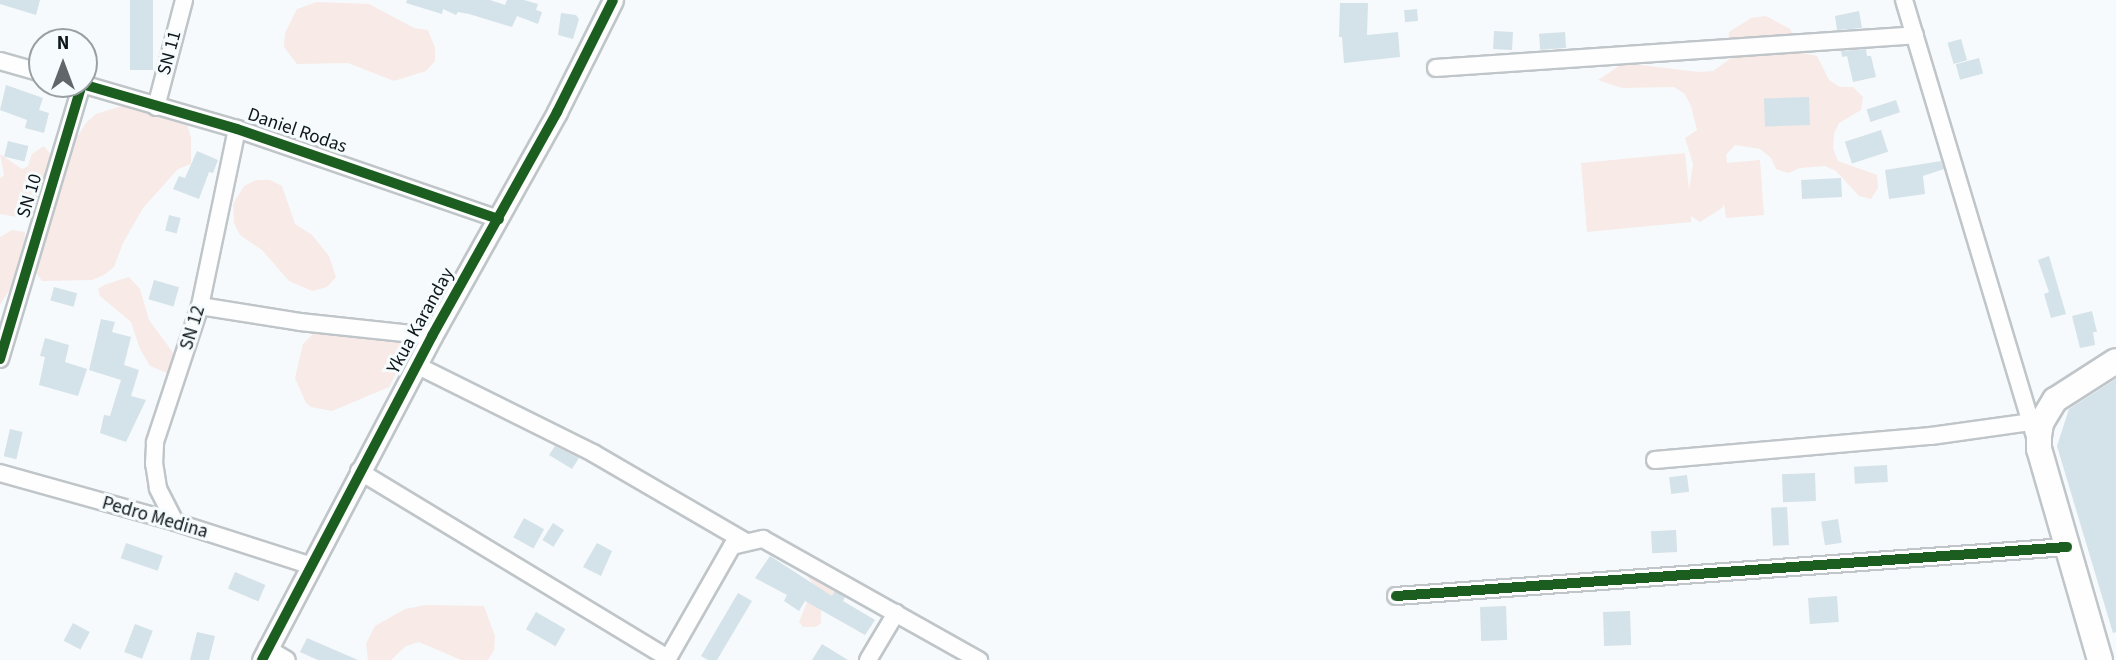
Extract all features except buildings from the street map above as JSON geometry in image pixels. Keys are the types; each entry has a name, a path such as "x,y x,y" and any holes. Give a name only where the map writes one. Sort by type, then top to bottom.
{"main road":[{"path":"2100,660 2039,449 2041,423 2055,400 2116,361"}],"street":[{"name":"SN 11","path":"156,107 184,0"},
{"path":"1904,0 2039,449"},
{"name":"Ykua Karanday","path":"264,654 432,335 499,219 608,1"},
{"path":"1436,68 1915,35"},
{"path":"0,61 28,69"},
{"name":"Daniel Rodas","path":"98,89 237,129 499,219"},
{"name":"SN 10","path":"0,359 78,98"},
{"name":"SN 12","path":"175,522 158,488 154,464 155,442 200,306 237,129"},
{"path":"200,306 300,322 432,335"},
{"path":"416,365 593,453 744,541"},
{"path":"1655,460 1930,436 2030,422"},
{"path":"359,471 667,659 732,546 744,541 763,539 979,660"},
{"name":"Pedro Medina","path":"0,473 175,522 309,565"},
{"path":"1396,596 2067,547"},
{"path":"867,660 896,614"},
{"path":"264,654 286,660"}],"shaded area":[{"path":"317,2 369,4 414,28 428,30 435,48 435,61 426,71 394,81 348,63 297,64 284,47 285,33 297,9"},
{"path":"1766,16 1790,29 1803,53 1817,56 1829,80 1840,87 1853,87 1863,97 1861,110 1839,123 1834,134 1833,148 1838,161 1877,175 1878,188 1871,199 1859,196 1836,171 1825,166 1800,168 1788,173 1776,169 1771,158 1760,149 1735,145 1726,155 1727,163 1760,160 1764,215 1726,218 1724,204 1700,222 1691,216 1691,222 1587,232 1581,163 1685,153 1689,190 1693,164 1685,138 1697,130 1685,94 1674,87 1622,88 1598,80 1619,66 1632,64 1699,72 1713,71 1734,56 1728,45 1729,32 1751,18"},
{"path":"122,106 175,116 187,125 191,137 191,164 178,169 143,208 123,243 114,267 104,275 92,280 42,281 35,271 35,257 72,145 86,123 96,114"},
{"path":"44,146 50,154 50,160 37,214 23,218 0,214 0,178 4,175 0,154 22,169 28,166 32,154"},
{"path":"256,180 270,180 282,186 295,224 312,235 329,256 336,277 327,287 312,291 289,281 262,250 240,235 234,223 233,204 244,186"},
{"path":"12,230 25,232 22,270 0,305 0,237"},
{"path":"129,277 140,289 149,320 174,354 172,368 167,373 150,366 140,349 131,322 100,296 98,289 104,285"},
{"path":"327,330 397,337 403,341 406,354 389,387 332,411 311,407 306,403 295,378 303,344 313,334"},
{"path":"801,568 837,587 835,593 821,607 821,623 816,627 803,627 799,622 814,585"},
{"path":"426,605 484,606 495,636 494,650 488,660 461,660 419,642 406,646 391,660 368,660 366,644 375,626 405,609"}],"cycle path":[{"path":"262,660 432,336 557,112 613,0"},
{"path":"0,359 82,84 237,129 499,219"},
{"path":"1396,596 2067,547"}]}
